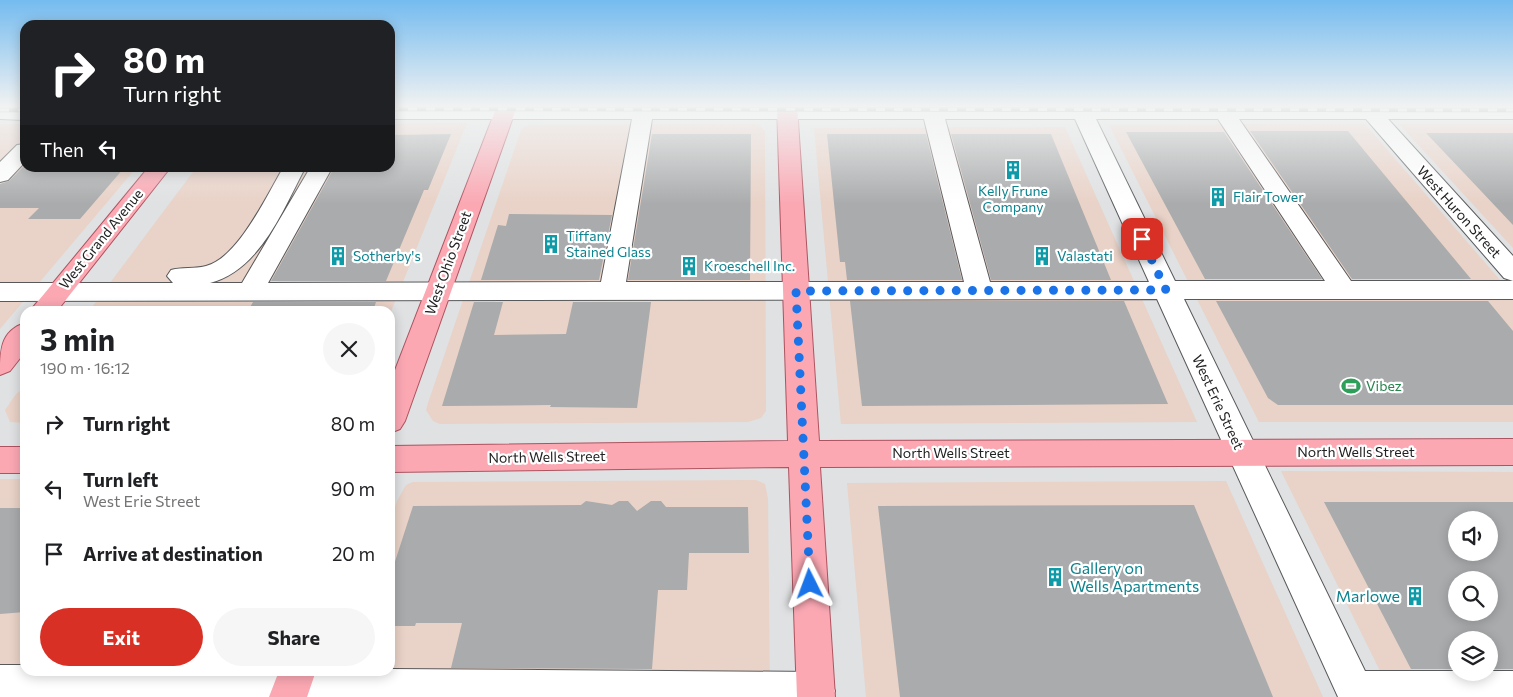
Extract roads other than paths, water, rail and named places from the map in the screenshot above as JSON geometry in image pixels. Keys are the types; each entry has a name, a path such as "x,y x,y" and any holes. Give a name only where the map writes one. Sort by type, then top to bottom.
{"main road":[{"name":"West Ohio Street","path":"395,407 494,139"},
{"path":"788,139 816,694"},
{"name":"West Grand Avenue","path":"47,306 156,172"},
{"path":"0,364 20,339"},
{"name":"North Wells Street","path":"395,459 804,454 1513,452"},
{"path":"0,460 20,460"}],"street":[{"path":"612,291 639,139"},
{"path":"940,139 979,290"},
{"name":"West Erie Street","path":"1094,139 1357,693"},
{"path":"1242,139 1344,290"},
{"name":"West Huron Street","path":"1394,139 1513,272"},
{"path":"0,175 20,155"},
{"path":"156,274 187,276 213,274 232,264 246,249 292,172"},
{"path":"250,291 319,172"},
{"path":"274,202 301,202"},
{"path":"0,292 1513,290"},
{"path":"7,688 293,685 550,693 816,694"},
{"path":"1357,693 1513,690"}],"place":[{"name":"Kelly Frune Company","path":"1013,170"},
{"name":"Flair Tower","path":"1218,197"},
{"name":"Tiffany Stained Glass","path":"551,244"},
{"name":"Sotherby's","path":"338,256"},
{"name":"Valastati","path":"1042,256"},
{"name":"Kroeschell Inc.","path":"689,266"},
{"name":"Vibez","path":"1351,386"},
{"name":"Gallery on Wells Apartments","path":"1055,577"},
{"name":"Marlowe","path":"1415,596"}]}
